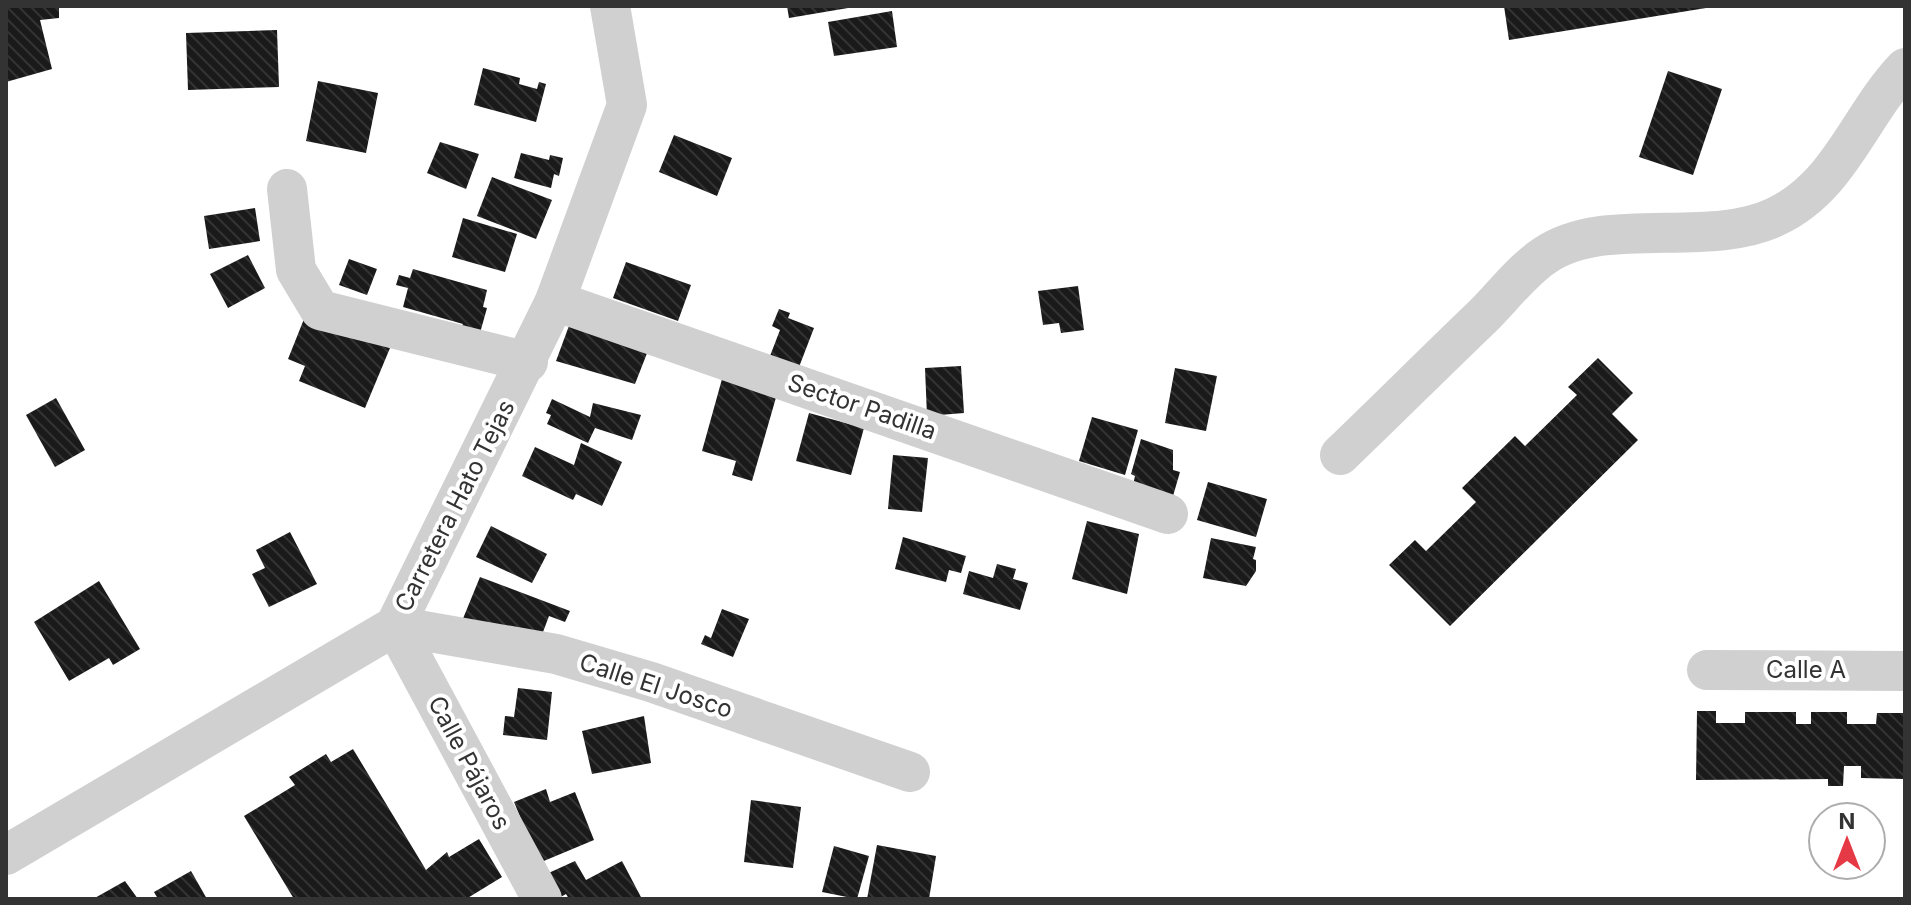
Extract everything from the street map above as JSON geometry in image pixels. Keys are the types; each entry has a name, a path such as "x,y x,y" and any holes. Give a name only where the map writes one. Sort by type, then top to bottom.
{"street":[{"name":"Carretera Hato Tejas","path":"6,855 395,626 528,362 555,301 627,105 610,6"},
{"path":"1340,455 1544,256 1598,238 1728,231 1776,217 1825,180 1861,132 1888,86 1905,68"},
{"path":"287,189 296,270 320,310 528,362"},
{"name":"Sector Padilla","path":"555,301 1168,514"},
{"name":"Calle El Josco","path":"395,626 556,654 651,682 910,772"},
{"name":"Calle Pájaros","path":"395,626 542,899"},
{"name":"Calle A","path":"1707,670 1905,671"}],"building":[{"path":"6,6 59,6 59,18 40,20 52,69 6,82"},
{"path":"787,6 848,6 848,8 789,18"},
{"path":"1504,6 1706,6 1706,8 1509,40"},
{"path":"892,11 897,47 834,56 828,22"},
{"path":"277,30 279,87 188,90 186,33"},
{"path":"483,68 520,78 519,84 537,89 539,82 546,84 536,122 474,105"},
{"path":"1668,71 1722,89 1693,175 1639,157"},
{"path":"318,81 378,93 366,153 306,141"},
{"path":"674,135 732,158 717,196 659,172"},
{"path":"440,142 479,154 466,189 427,173"},
{"path":"521,153 549,160 550,155 563,158 559,176 554,174 551,188 514,178"},
{"path":"492,177 552,200 536,239 477,216"},
{"path":"255,208 260,241 209,249 204,216"},
{"path":"463,218 517,234 505,272 452,257"},
{"path":"248,255 265,288 228,308 210,274"},
{"path":"349,259 377,269 367,295 339,285"},
{"path":"626,262 691,285 678,321 613,298"},
{"path":"413,269 487,290 483,307 487,308 480,333 461,328 463,324 403,307 408,288 396,285 399,275 410,278"},
{"path":"1078,286 1084,330 1061,333 1059,323 1043,325 1038,291"},
{"path":"779,309 790,313 788,318 814,328 794,380 770,356 780,330 772,326"},
{"path":"306,314 390,348 365,408 299,381 305,366 288,359"},
{"path":"573,315 651,343 635,384 556,361"},
{"path":"1598,358 1633,393 1612,414 1638,440 1450,626 1389,565 1415,540 1426,551 1476,502 1462,488 1515,436 1525,446 1577,395 1568,387"},
{"path":"961,366 964,413 927,416 925,368"},
{"path":"1175,368 1217,376 1206,431 1165,423"},
{"path":"722,379 777,394 752,481 732,475 736,461 702,451"},
{"path":"56,398 85,450 55,467 26,415"},
{"path":"552,399 590,417 593,403 641,415 632,440 595,428 588,443 547,424 551,415 546,413"},
{"path":"809,413 864,428 851,475 796,461"},
{"path":"1092,417 1138,430 1125,475 1079,461"},
{"path":"1141,439 1173,450 1173,470 1180,472 1173,496 1133,485 1135,476 1131,474"},
{"path":"581,443 622,462 602,506 576,494 573,500 522,476 535,447 574,465"},
{"path":"893,455 928,458 922,512 888,509"},
{"path":"1208,482 1267,499 1256,537 1197,520"},
{"path":"1087,521 1139,534 1127,594 1072,579"},
{"path":"491,526 547,554 532,583 476,557"},
{"path":"290,532 317,584 269,607 252,574 265,568 256,550"},
{"path":"903,537 966,556 961,573 949,570 946,582 895,569"},
{"path":"1211,538 1256,547 1253,559 1256,560 1256,571 1246,586 1203,578"},
{"path":"997,564 1016,569 1013,579 1028,583 1020,610 963,594 969,571 993,578"},
{"path":"480,577 570,611 565,622 549,616 540,640 462,621"},
{"path":"99,581 140,649 113,665 109,658 69,681 34,622"},
{"path":"722,609 749,619 733,657 701,644 705,635 711,638"},
{"path":"518,688 552,692 547,740 503,735 505,716 514,717"},
{"path":"1697,711 1716,711 1716,723 1745,723 1745,712 1796,712 1796,724 1811,724 1811,712 1847,712 1847,724 1876,724 1877,713 1905,713 1905,779 1861,778 1861,766 1844,766 1843,786 1828,786 1828,779 1696,780"},
{"path":"644,716 651,763 592,774 582,731"},
{"path":"353,749 426,870 447,852 449,857 479,839 502,877 466,899 294,899 244,816 295,785 289,777 326,754 331,762"},
{"path":"546,789 550,802 575,792 594,840 539,863 514,802"},
{"path":"751,800 801,807 793,868 744,862"},
{"path":"877,845 936,856 929,899 867,899"},
{"path":"834,846 869,856 857,899 822,892"},
{"path":"575,861 586,880 622,861 642,899 569,899 566,894 557,899 542,876"},
{"path":"191,871 207,899 158,899 154,892"},
{"path":"125,881 138,899 93,899"}]}
